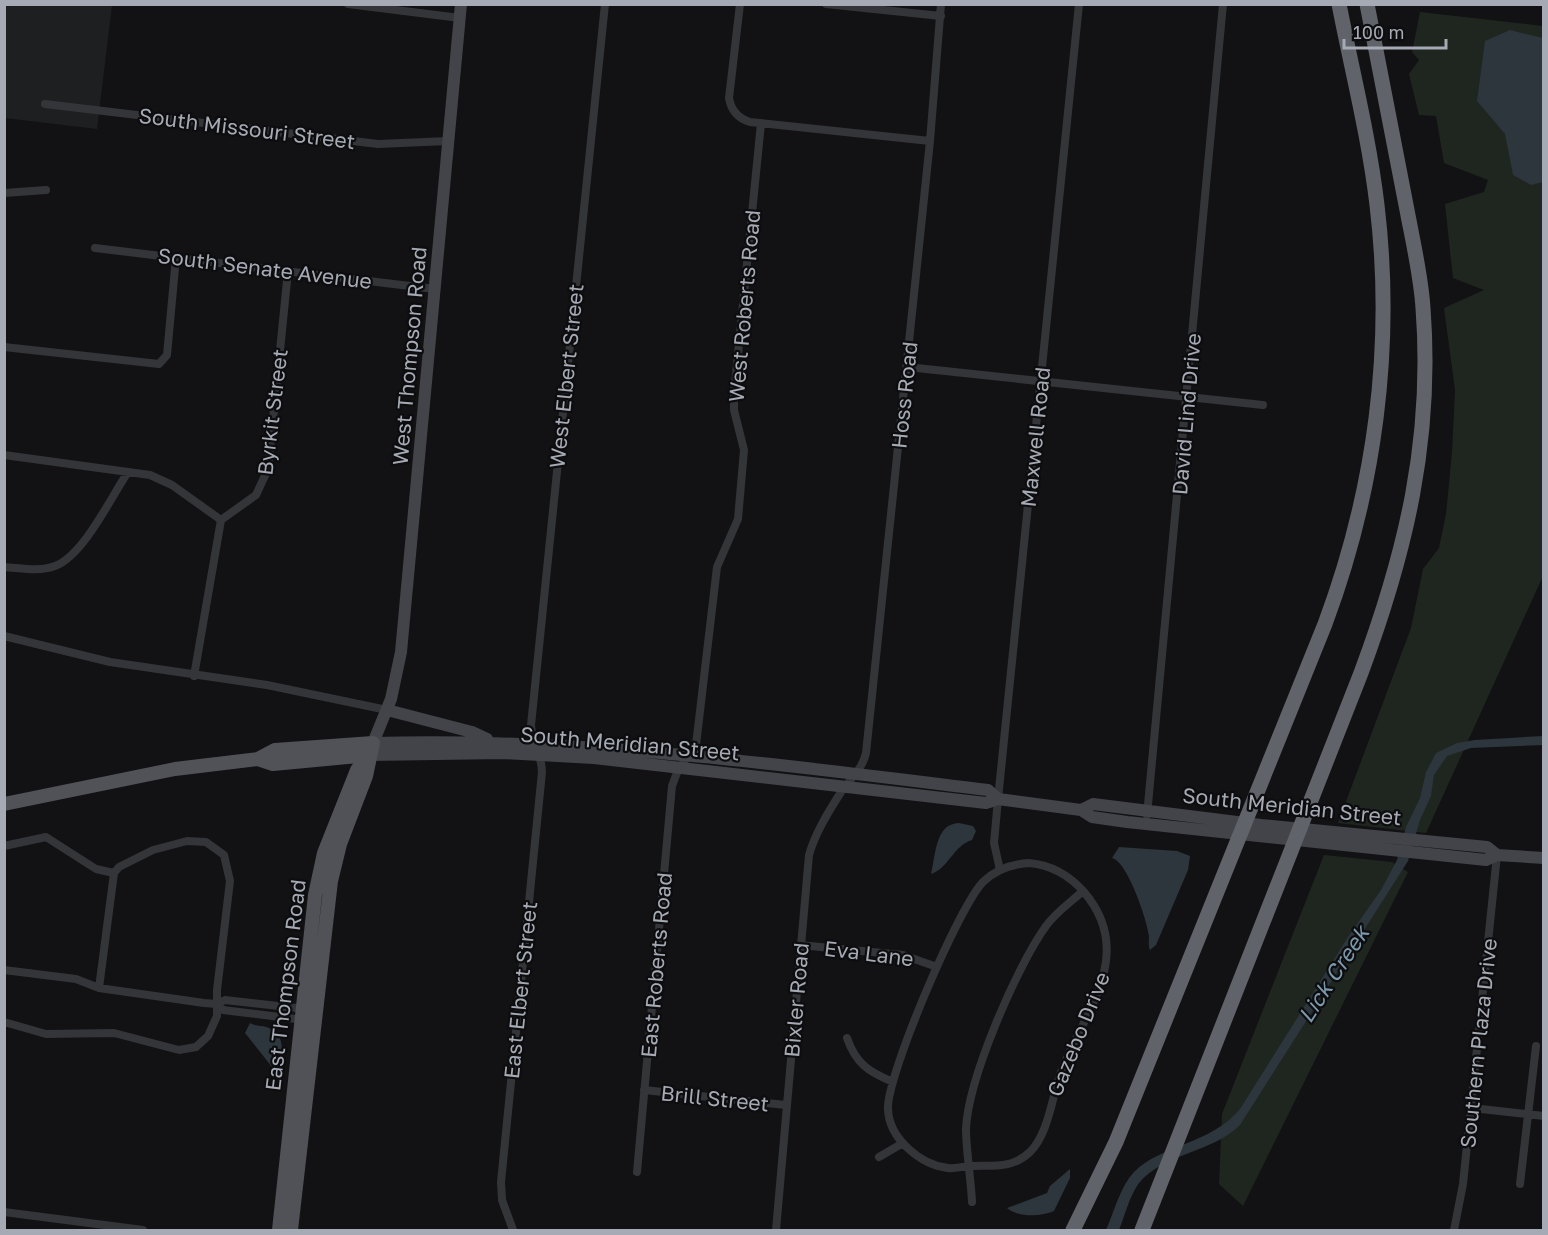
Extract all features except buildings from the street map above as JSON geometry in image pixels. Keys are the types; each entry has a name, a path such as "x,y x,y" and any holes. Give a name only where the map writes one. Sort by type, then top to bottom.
{"highway":[{"path":"1078,1230 1341,579 1365,489 1378,400 1383,308 1380,238 1366,138 1339,4"},
{"path":"1142,1230 1186,1122 1388,598 1407,533 1422,438 1425,387 1423,307 1367,4"},
{"path":"1073,1230 1102,1171"},
{"path":"1155,1230 1159,1186"}],"main road":[{"name":"West Thompson Road","path":"387,710 401,652 461,4"},
{"name":"South Meridian Street","path":"387,710 472,732 492,741"},
{"name":"East Thompson Road","path":"291,1230 320,867 357,770 371,749 387,710"},
{"name":"South Meridian Street","path":"4,804 140,775 258,759 273,764 371,749 492,741 536,748 686,761 851,780 986,803 998,799 1082,810 1093,804 1146,818 1424,855 1486,860 1497,855 1544,858"},
{"name":"South Meridian Street","path":"371,749 475,753 536,748"},
{"name":"South Meridian Street","path":"1146,818 1487,847 1497,855"},
{"name":"East Thompson Road","path":"279,1230 309,1015"}],"street":[{"path":"348,4 460,18"},
{"name":"West Elbert Street","path":"536,748 531,725 604,4"},
{"path":"740,4 730,101 733,111 742,119 930,141"},
{"path":"826,4 941,16"},
{"name":"Hoss Road","path":"851,780 866,753 930,141 941,4"},
{"name":"Maxwell Road","path":"1000,870 994,843 998,799 1079,4"},
{"name":"David Lind Drive","path":"1146,818 1223,4"},
{"name":"South Missouri Street","path":"45,104 378,144 448,141"},
{"name":"West Roberts Road","path":"686,761 696,745 717,567 738,519 744,450 733,401 761,123"},
{"path":"4,193 46,190"},
{"name":"South Senate Avenue","path":"95,248 435,289"},
{"path":"4,346 153,365 163,362 167,355 176,256"},
{"name":"Byrkit Street","path":"221,520 256,495 268,469 288,271"},
{"path":"907,367 1263,405"},
{"path":"4,455 128,472 166,481 221,520 194,676"},
{"path":"4,567 42,569 66,560 79,546 128,472"},
{"name":"South Meridian Street","path":"4,636 82,656 194,676 287,689 387,710"},
{"name":"East Elbert Street","path":"513,1230 501,1195 501,1175 542,772 536,748"},
{"name":"East Roberts Road","path":"637,1172 672,786 686,761"},
{"name":"Bixler Road","path":"776,1230 800,945 811,848 851,780"},
{"path":"4,846 46,837 96,869 114,873"},
{"path":"4,1023 51,1035 114,1033 158,1047 185,1050 197,1046 208,1036 217,1016 217,990 231,880 229,867 217,849 206,842 194,840 153,850 119,867 114,873 99,988"},
{"name":"Southern Plaza Drive","path":"1454,1230 1459,1215 1472,1108 1497,855"},
{"path":"879,1157 903,1143 887,1110 893,1082 924,993 975,892 984,880 1000,870 1018,864 1040,865 1064,875 1083,891 1054,916 1042,932 995,1028 974,1087 966,1130 971,1166 972,1202"},
{"name":"Gazebo Drive","path":"903,1143 927,1163 950,1168 996,1167 1012,1164 1030,1152 1040,1139 1053,1093 1068,1054 1097,995 1105,972 1107,952 1104,929 1097,911 1083,891"},
{"name":"Eva Lane","path":"800,945 903,955 937,967"},
{"path":"4,970 76,979 99,988 217,1004 225,1000 309,1015"},
{"path":"847,1038 853,1055 861,1065 893,1082"},
{"path":"1520,1184 1536,1046"},
{"name":"Brill Street","path":"644,1090 786,1106"},
{"path":"1472,1108 1544,1116"},
{"path":"4,1212 143,1230"}],"shaded area":[{"path":"5,5 112,5 97,129 5,118"},
{"path":"1420,12 1543,26 1543,576 1426,833 1338,823 1411,628 1423,569 1439,548 1446,514 1455,390 1444,308 1484,290 1453,278 1445,204 1484,192 1488,180 1444,163 1436,116 1419,115 1409,74 1419,60 1412,52"},
{"path":"1324,855 1392,862 1408,872 1243,1206 1219,1184 1222,1114"}],"water":[{"path":"1510,30 1543,38 1543,182 1531,185 1513,175 1505,134 1477,101 1485,41"},
{"name":"Lick Creek","path":"1543,736 1543,745 1471,748 1447,756 1434,775 1431,796 1420,820 1408,861 1240,1125 1216,1142 1161,1165 1149,1173 1136,1188 1119,1230 1106,1230 1121,1192 1134,1172 1158,1155 1215,1130 1240,1109 1348,937 1381,890 1397,860 1406,827 1420,798 1426,772 1436,753 1457,743 1475,740"},
{"path":"959,823 973,826 976,831 972,840 960,847 942,867 931,874 941,834 951,825"},
{"path":"1119,847 1177,851 1190,856 1188,870 1156,945 1150,950 1147,928 1135,892 1124,869 1112,858"},
{"path":"250,1023 269,1028 278,1036 282,1052 278,1069 272,1067 245,1033"},
{"path":"1070,1169 1070,1178 1054,1211 1029,1215 1007,1208 1047,1193 1050,1186"}]}
